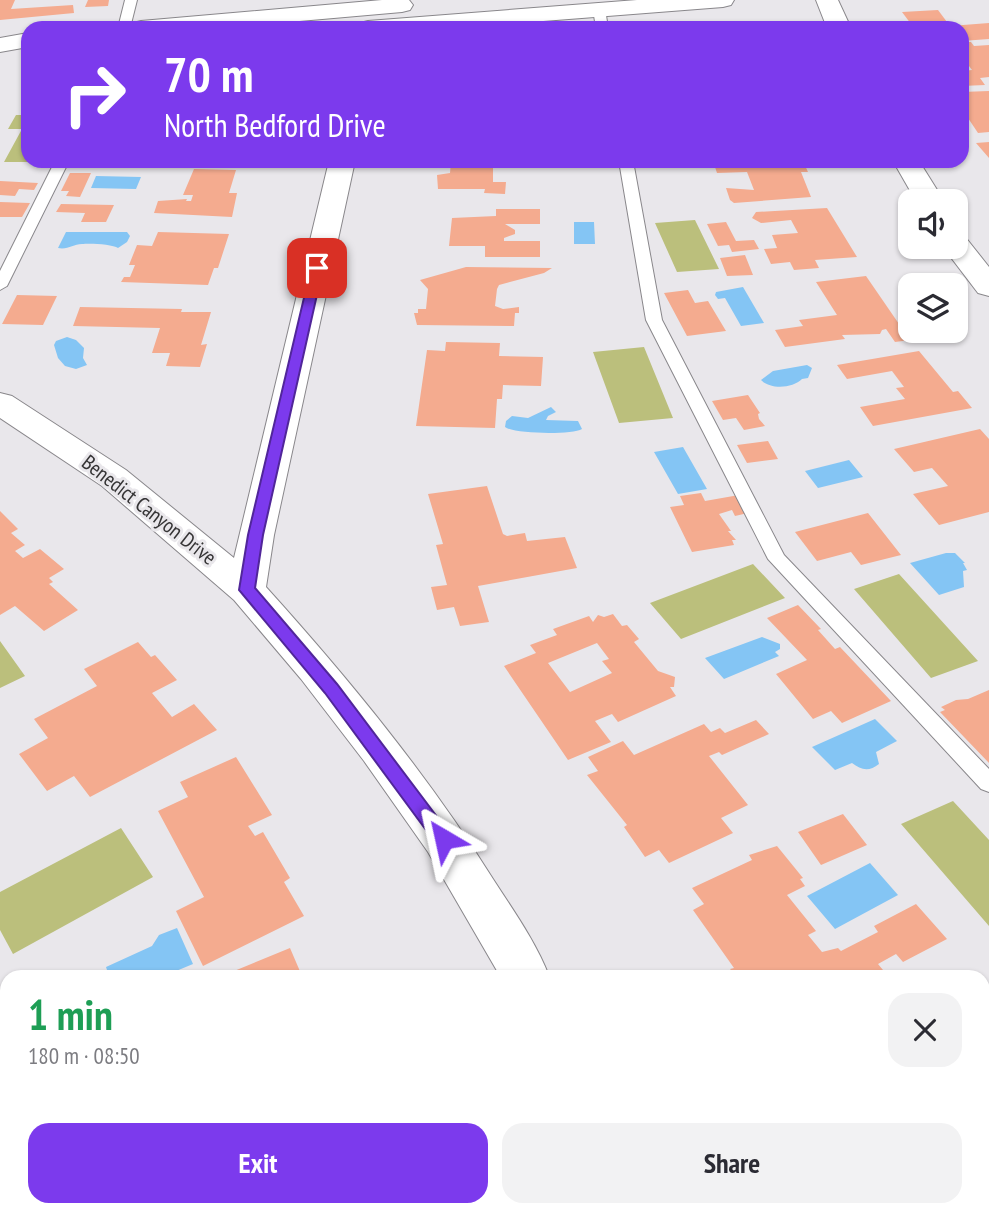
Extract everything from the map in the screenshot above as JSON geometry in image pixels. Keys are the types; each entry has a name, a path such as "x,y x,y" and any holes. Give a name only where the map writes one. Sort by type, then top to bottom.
{"street":[{"path":"372,18 460,0"},
{"path":"354,21 484,0"},
{"path":"303,21 372,18 601,18 698,0"},
{"path":"674,3 723,0"},
{"path":"827,0 836,21"},
{"path":"0,43 21,40"},
{"path":"0,63 21,61"},
{"path":"247,590 256,535 340,168"},
{"path":"910,168 923,189"},
{"path":"968,259 989,287"},
{"name":"Benedict Canyon Drive","path":"0,403 114,478 247,590 315,668 387,760 444,839 522,970"}],"lane":[{"path":"126,21 131,0"},
{"path":"0,286 59,168"},
{"path":"627,168 654,320 777,559 989,783"}],"green space":[{"path":"16,115 21,115 21,129 8,129"},
{"path":"21,131 21,162 4,162"},
{"path":"695,220 719,269 677,272 655,223"},
{"path":"644,347 673,418 619,423 593,352"},
{"path":"753,564 785,598 681,639 650,603"},
{"path":"899,574 978,661 931,678 854,589"},
{"path":"0,641 25,676 0,688"},
{"path":"953,801 989,840 989,926 901,824"},
{"path":"121,828 153,877 13,954 0,930 0,892"}],"water":[{"path":"96,176 141,177 136,189 91,188"},
{"path":"574,222 594,222 595,244 574,244"},
{"path":"66,232 127,232 130,236 127,242 118,248 79,244 58,248"},
{"path":"743,287 764,323 741,326 725,298 718,299 715,295 716,292"},
{"path":"67,337 76,340 84,348 83,358 87,365 76,369 65,366 58,358 54,345 56,341"},
{"path":"807,365 812,368 808,378 793,384 782,387 761,380 773,371"},
{"path":"551,407 556,412 546,420 578,421 582,429 543,433 505,427 506,421 512,416 528,418"},
{"path":"683,447 707,489 678,494 654,452"},
{"path":"849,460 863,477 818,488 805,471"},
{"path":"955,553 965,563 967,570 963,571 964,587 939,595 910,563"},
{"path":"762,637 780,644 780,649 775,652 779,656 724,679 705,658"},
{"path":"875,719 897,741 876,752 879,764 872,768 862,769 852,763 835,770 812,747"},
{"path":"870,863 898,895 835,929 807,896"},
{"path":"177,928 193,964 178,970 107,970 106,967 152,946 159,935"}],"building":[{"path":"0,0 15,0 11,9 73,5 74,13 0,20"},
{"path":"88,0 109,0 108,6 85,7"},
{"path":"938,10 946,21 909,21 902,12"},
{"path":"989,23 989,39 969,40 969,25"},
{"path":"969,42 974,46 989,45 989,77 980,78 985,85 969,86 969,70 972,70 969,66"},
{"path":"989,91 989,132 978,133 969,120 969,92"},
{"path":"989,142 989,158 976,143"},
{"path":"450,168 493,168 493,182 506,182 505,194 484,193 485,189 438,189 437,175 450,173"},
{"path":"715,168 806,168 808,172 801,172 811,197 734,203 730,200 726,188 754,190 747,172 717,173"},
{"path":"194,169 236,170 229,193 237,193 232,217 154,213 158,201 191,201 193,195 183,195"},
{"path":"70,173 91,173 80,197 66,196 69,191 61,191"},
{"path":"0,181 38,183 34,190 19,189 15,196 0,195"},
{"path":"0,202 30,203 22,217 0,217"},
{"path":"61,204 114,205 106,222 81,222 85,213 56,212"},
{"path":"827,208 857,257 815,260 819,268 794,270 790,262 771,264 764,249 777,248 772,235 798,233 791,220 761,223 752,218 756,212"},
{"path":"496,209 540,209 540,224 505,224 515,230 515,234 504,238 504,241 540,241 540,257 485,257 485,246 449,246 452,218 496,216"},
{"path":"726,222 736,241 754,240 759,249 732,252 729,245 718,246 707,224"},
{"path":"158,232 229,234 218,268 214,268 208,285 121,282 124,277 130,277 135,265 129,265 137,245 152,246"},
{"path":"745,255 753,275 727,276 720,258"},
{"path":"466,267 552,268 544,273 499,285 495,306 503,309 519,307 519,313 515,313 514,326 417,325 414,313 418,313 418,309 426,309 428,289 420,280"},
{"path":"866,276 898,323 898,342 895,342 886,329 880,334 842,335 845,339 785,347 775,330 803,326 799,320 837,315 816,282"},
{"path":"688,290 695,303 708,301 726,331 687,336 664,293"},
{"path":"17,295 57,296 43,325 2,324"},
{"path":"80,307 211,312 201,345 207,344 200,367 166,366 170,353 152,353 160,328 73,326"},
{"path":"446,342 500,343 499,356 543,357 541,386 503,385 502,399 497,399 495,428 416,426 427,350 445,351"},
{"path":"919,351 953,392 958,391 972,408 873,426 860,407 905,399 896,388 904,387 892,371 847,379 837,365"},
{"path":"748,395 765,426 744,430 736,418 723,420 712,401"},
{"path":"980,429 989,439 989,512 939,525 913,494 948,486 932,468 914,472 894,449"},
{"path":"768,441 778,459 747,463 737,445"},
{"path":"487,486 503,534 507,536 525,533 527,541 565,537 577,568 478,586 489,622 460,626 454,607 437,610 431,587 447,585 436,545 443,544 428,494"},
{"path":"701,493 705,501 739,495 748,513 735,516 732,510 719,514 736,540 732,540 734,545 692,552 670,507 684,505 680,496"},
{"path":"0,511 18,529 11,533 25,545 15,551 23,558 40,549 64,569 49,578 53,582 49,584 78,610 44,631 15,606 0,615"},
{"path":"868,513 901,555 861,565 851,552 817,561 795,532"},
{"path":"798,605 821,629 818,630 835,649 840,647 891,701 842,723 831,711 813,719 776,674 807,660 767,618"},
{"path":"613,614 622,626 627,625 639,639 634,642 658,671 675,677 674,687 670,687 676,696 618,722 612,714 595,721 611,742 568,760 504,666 536,653 530,645 557,635 553,629 589,616 593,622 598,615 604,617","holes":["597,643 609,659 602,661 612,673 570,692 548,663"]},
{"path":"138,642 151,657 155,655 177,680 152,693 172,717 194,704 217,730 90,797 74,776 47,791 19,754 48,738 34,719 97,686 84,669"},
{"path":"989,690 989,763 940,712 945,710 941,707 956,700 968,699"},
{"path":"756,720 769,734 722,755 719,752 709,756 748,805 721,818 733,833 669,863 659,850 645,857 624,827 627,825 587,775 598,771 588,757 623,741 634,755 704,724 711,732 720,728 725,733"},
{"path":"236,757 272,815 248,826 255,836 263,832 290,878 284,882 304,916 203,966 176,911 204,897 158,811 188,797 180,782"},
{"path":"843,814 867,845 821,865 798,832"},
{"path":"777,846 803,878 800,879 805,886 787,895 816,931 808,935 822,952 838,948 841,951 878,932 874,926 916,904 947,939 903,962 896,954 878,964 883,970 731,970 734,968 693,910 704,904 692,888 752,860 749,855"},
{"path":"290,948 299,970 237,970"}],"route":[{"path":"317,268 256,535 247,590 331,688 444,839"}]}
